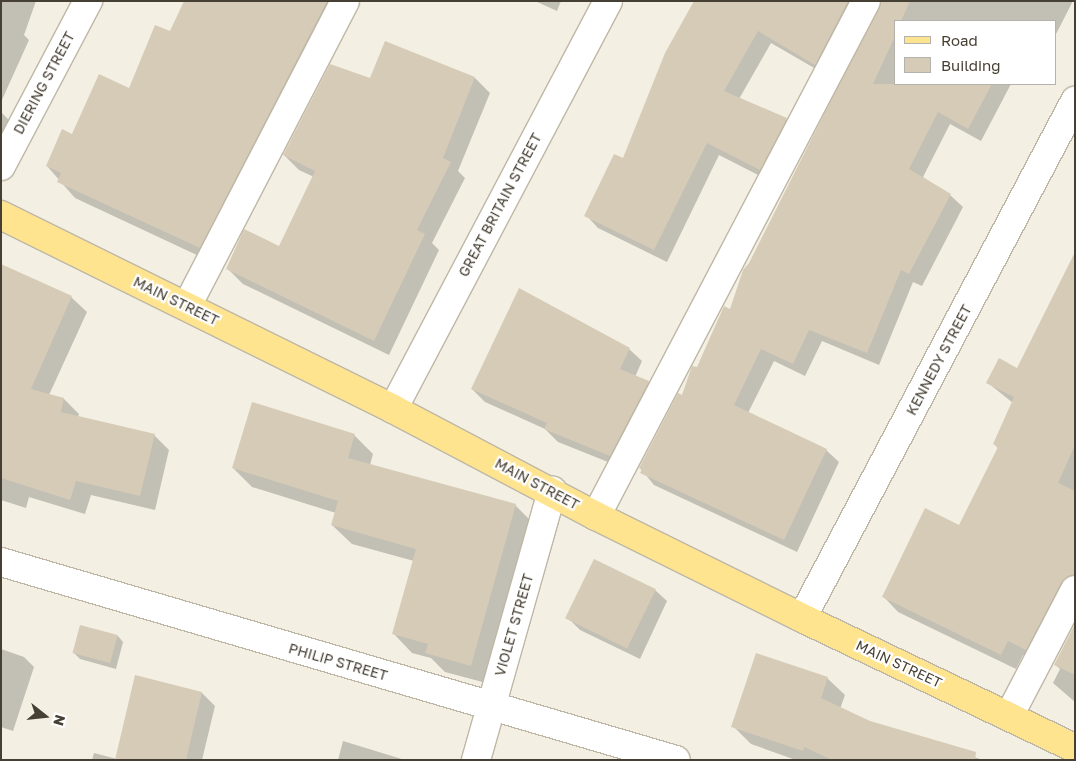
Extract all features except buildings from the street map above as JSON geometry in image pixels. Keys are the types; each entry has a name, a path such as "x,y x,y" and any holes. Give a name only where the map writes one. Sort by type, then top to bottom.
{"main road":[{"name":"MAIN STREET","path":"1,214 393,409 552,491 596,516 802,618 1075,748"}],"street":[{"name":"DIERING STREET","path":"1,166 88,1"},
{"path":"187,306 345,1"},
{"name":"GREAT BRITAIN STREET","path":"393,409 608,1"},
{"path":"596,516 866,1"},
{"name":"KENNEDY STREET","path":"802,618 1075,102"},
{"name":"VIOLET STREET","path":"476,760 552,491"},
{"name":"PHILIP STREET","path":"1,562 491,708 676,760"},
{"path":"1009,716 1075,590"}]}
